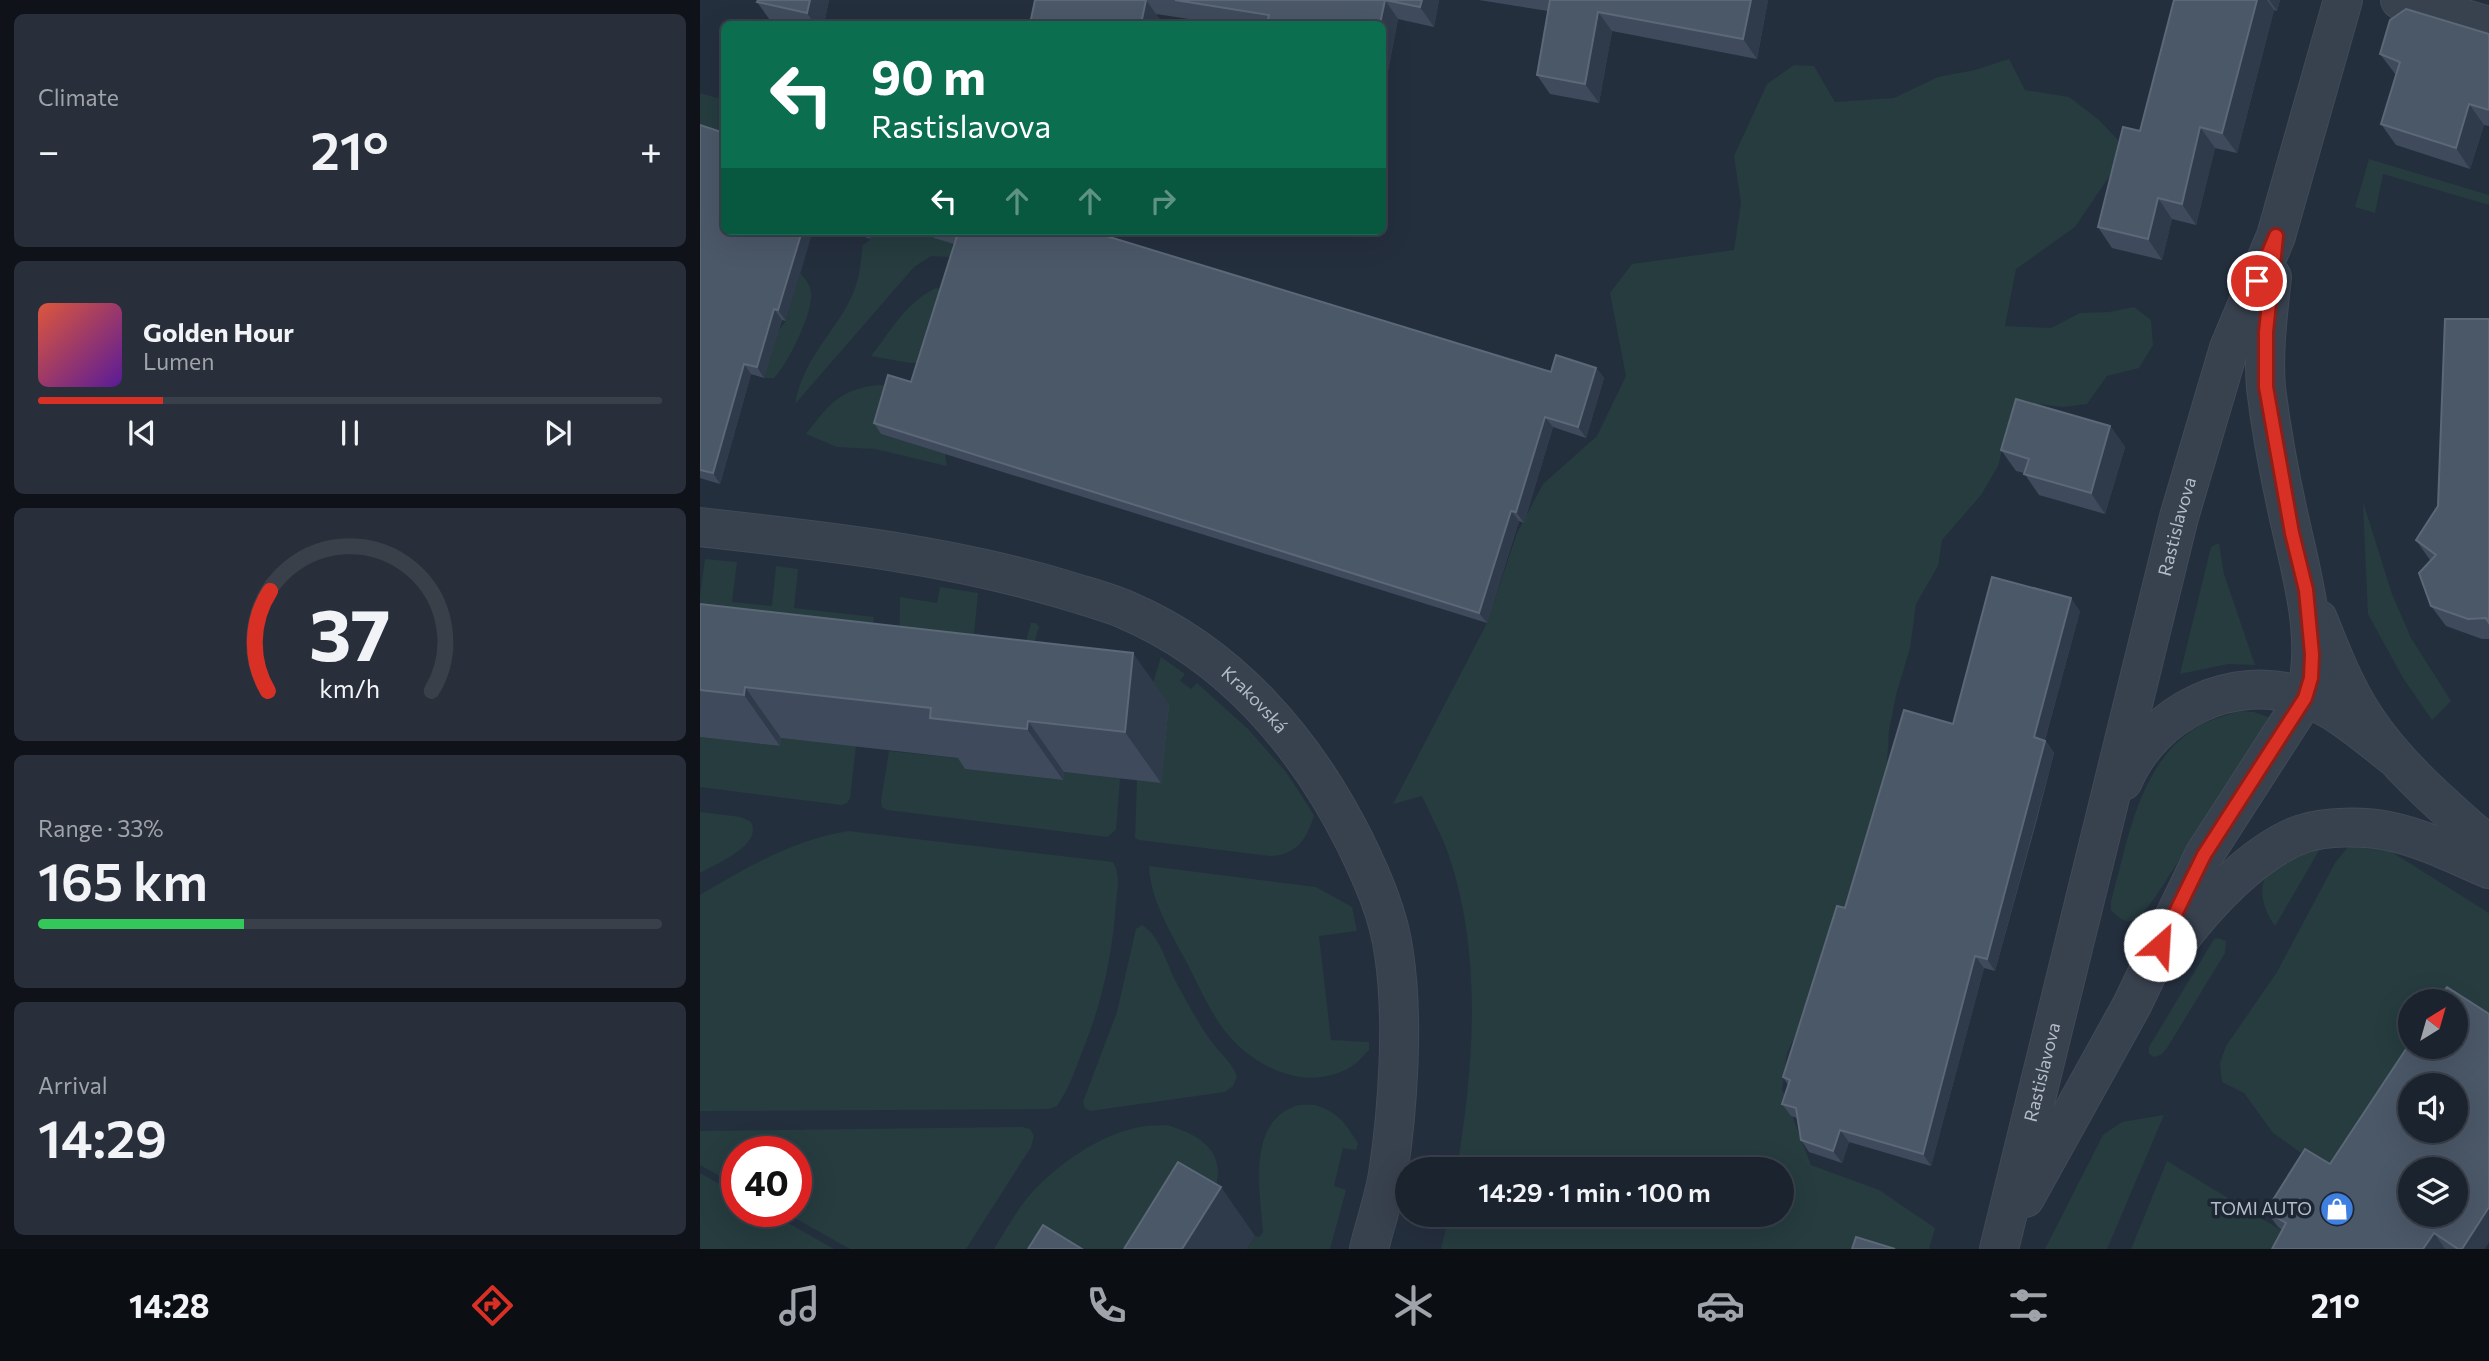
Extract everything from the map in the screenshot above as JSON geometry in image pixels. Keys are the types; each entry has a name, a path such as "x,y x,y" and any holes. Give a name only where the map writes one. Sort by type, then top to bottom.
{"street":[{"name":"Rastislavova","path":"2001,1243 2159,596 2206,422 2229,348 2276,236 2343,0"},
{"path":"2400,0 2489,26"},
{"name":"Rastislavova","path":"2276,236 2266,332 2266,387 2292,533 2306,590 2330,650 2364,716 2393,756"},
{"name":"Krakovská","path":"700,527 926,556 1030,579 1123,609 1186,641 1240,683 1291,737 1335,803 1367,866 1382,904 1394,953 1399,1022 1395,1098 1387,1175 1369,1249"},
{"name":"Rastislavova","path":"2001,1243 2132,1005 2204,855 2305,698 2311,678 2312,654 2306,590"},
{"name":"Rastislavova","path":"2104,826 2129,765 2144,745 2181,712 2207,699 2248,689 2268,688 2305,698 2351,722 2393,756 2489,851"},
{"name":"Rastislavova","path":"2132,1005 2185,932 2225,890 2262,857 2304,834 2363,828 2387,830 2440,848 2489,851"}],"green space":[{"path":"2009,59 2025,90 2069,97 2098,119 2118,140 2115,168 2075,227 2016,269 2005,326 2051,328 2080,313 2109,312 2134,307 2151,320 2153,345 2139,368 2107,376 2087,404 2063,407 2038,404 2006,435 1998,466 1981,495 1942,540 1938,566 1916,604 1910,648 1889,731 1885,793 1833,969 1803,1019 1787,1053 1782,1089 1811,1165 1879,1190 1935,1228 1929,1249 1441,1249 1446,1227 1794,1227 1794,1157 1459,1157 1471,1049 1472,1008 1466,928 1447,850 1422,796 1393,804 1487,623 1517,533 1543,484 1597,436 1626,376 1610,293 1632,264 1734,250 1741,203 1734,156 1767,84 1794,65 1814,66 1835,102 1894,98 1938,77 1975,70"},
{"path":"700,93 721,99 721,140 700,134"},
{"path":"2369,159 2489,195 2489,205 2383,174 2375,213 2355,207"},
{"path":"872,235 935,235 935,238 953,243 950,257 931,256 914,267 795,404 807,368 853,294 863,245"},
{"path":"800,273 811,292 804,324 780,371 774,378 764,378 779,330 786,321"},
{"path":"936,288 950,291 926,362 910,363 871,356 908,309"},
{"path":"896,386 881,434 945,454 947,466 875,449 837,447 806,434 835,400 864,387"},
{"path":"2363,502 2392,594 2411,638 2451,701 2432,720 2403,678 2368,614"},
{"path":"2219,543 2224,574 2255,665 2228,664 2180,674 2211,547"},
{"path":"705,559 737,562 732,602 772,606 776,566 798,569 794,608 874,617 864,669 700,651 700,596"},
{"path":"940,587 978,593 974,633 1025,645 1031,623 1036,623 1039,627 1033,647 899,673 900,597 937,603"},
{"path":"1161,657 1185,674 1180,681 1191,689 1197,683 1248,729 1286,772 1314,815 1304,839 1294,849 1270,856 1135,838 1137,780 1147,702"},
{"path":"2240,711 2254,712 2271,718 2156,896 2136,919 2131,921 2118,917 2111,910 2111,901 2123,854 2138,806 2160,763 2175,745 2194,729"},
{"path":"700,737 779,746 781,738 856,746 850,798 847,803 841,805 700,787"},
{"path":"889,751 966,759 966,769 1062,780 1064,772 1120,778 1116,830 1107,837 887,810 882,807 881,801"},
{"path":"700,812 741,817 751,822 753,830 750,838 736,853 700,873"},
{"path":"848,831 1113,862 1118,888 1105,979 1089,1034 1071,1080 1057,1106 1048,1109 700,1111 700,895 789,848"},
{"path":"2324,842 2275,926 2262,896 2264,880 2268,873 2285,860"},
{"path":"2352,842 2387,849 2489,913 2489,1023 2468,1009 2468,989 2398,989 2398,1059 2403,1059 2341,1181 2273,1133 2244,1093 2222,1082 2220,1063 2226,1046 2277,972 2335,863"},
{"path":"1149,866 1316,887 1352,907 1357,931 1319,936 1331,1040 1369,1042 1369,1050 1349,1068 1333,1075 1317,1077 1284,1073 1254,1059 1229,1036 1206,1000 1157,903"},
{"path":"1142,925 1158,942 1195,1016 1232,1066 1237,1077 1233,1086 1225,1092 1090,1111 1085,1108 1083,1102 1117,1012 1136,929"},
{"path":"2214,939 2226,941 2225,953 2167,1048 2161,1055 2154,1057 2149,1054 2149,1047"},
{"path":"1315,1105 1340,1119 1358,1143 1356,1150 1343,1148 1334,1186 1346,1190 1330,1249 1247,1249 1255,1236 1259,1237 1263,1232 1259,1180 1263,1144 1268,1129 1278,1116 1293,1107"},
{"path":"2164,1115 2107,1249 2045,1249 2103,1135 2122,1122"},
{"path":"1167,1125 1192,1135 1208,1147 1216,1160 1218,1175 1214,1192 1189,1249 994,1249 1031,1194 1071,1158 1126,1130"},
{"path":"1022,1127 1030,1129 1034,1136 1031,1147 966,1249 850,1249 811,1227 812,1136 721,1136 721,1177 700,1165 700,1131"},
{"path":"2167,1161 2312,1249 2131,1249"},
{"path":"700,1173 721,1185 721,1227 795,1227 834,1249 700,1249"}],"building":[{"path":"810,0 807,13 757,2"},
{"path":"1035,0 1146,0 1142,21 1031,21"},
{"path":"1175,0 1385,0 1381,21 1268,21 1269,15"},
{"path":"1385,0 1422,0 1420,7"},
{"path":"1550,0 1751,0 1743,39 1598,12 1585,84 1537,75"},
{"path":"2174,0 2257,0 2222,133 2200,127 2182,204 2158,198 2148,239 2098,227 2123,127 2140,131"},
{"path":"2406,9 2489,34 2489,110 2469,104 2456,148 2381,124 2400,62 2380,54 2390,20"},
{"path":"700,125 721,132 721,235 801,235 778,310 774,309 757,367 744,364 713,473 700,470"},
{"path":"954,235 1103,235 1551,372 1556,355 1596,368 1578,427 1545,417 1516,512 1511,511 1479,613 874,423 888,375 911,382 957,236"},
{"path":"2445,319 2489,319 2489,623 2486,618 2468,619 2431,606 2419,573 2436,555 2416,540 2438,506"},
{"path":"2016,399 2110,426 2091,493 2024,474 2029,459 2001,450"},
{"path":"1992,577 2071,598 2034,737 2045,741 1987,959 1975,956 1923,1154 1840,1130 1833,1151 1801,1140 1796,1108 1782,1104 1790,1080 1783,1077 1837,906 1845,908 1904,710 1953,724"},
{"path":"700,604 1133,653 1125,732 1028,721 1027,729 930,718 931,708 745,687 744,695 700,690"},
{"path":"2468,1000 2489,1014 2489,1207 2462,1249 2434,1233 2423,1249 2272,1249 2286,1223 2266,1211 2305,1149 2330,1164 2399,1059 2468,1059"},
{"path":"1178,1162 1221,1187 1182,1249 1124,1249"},
{"path":"1043,1225 1082,1249 1028,1249"},
{"path":"1856,1237 1895,1249 1852,1249"}],"place":[{"name":"TOMI AUTO","path":"2337,1209"}],"route":[{"path":"2160,945 2204,855 2271,755 2305,698 2311,678 2312,654 2306,590 2292,533 2266,387 2266,332 2276,236 2257,281"}]}
